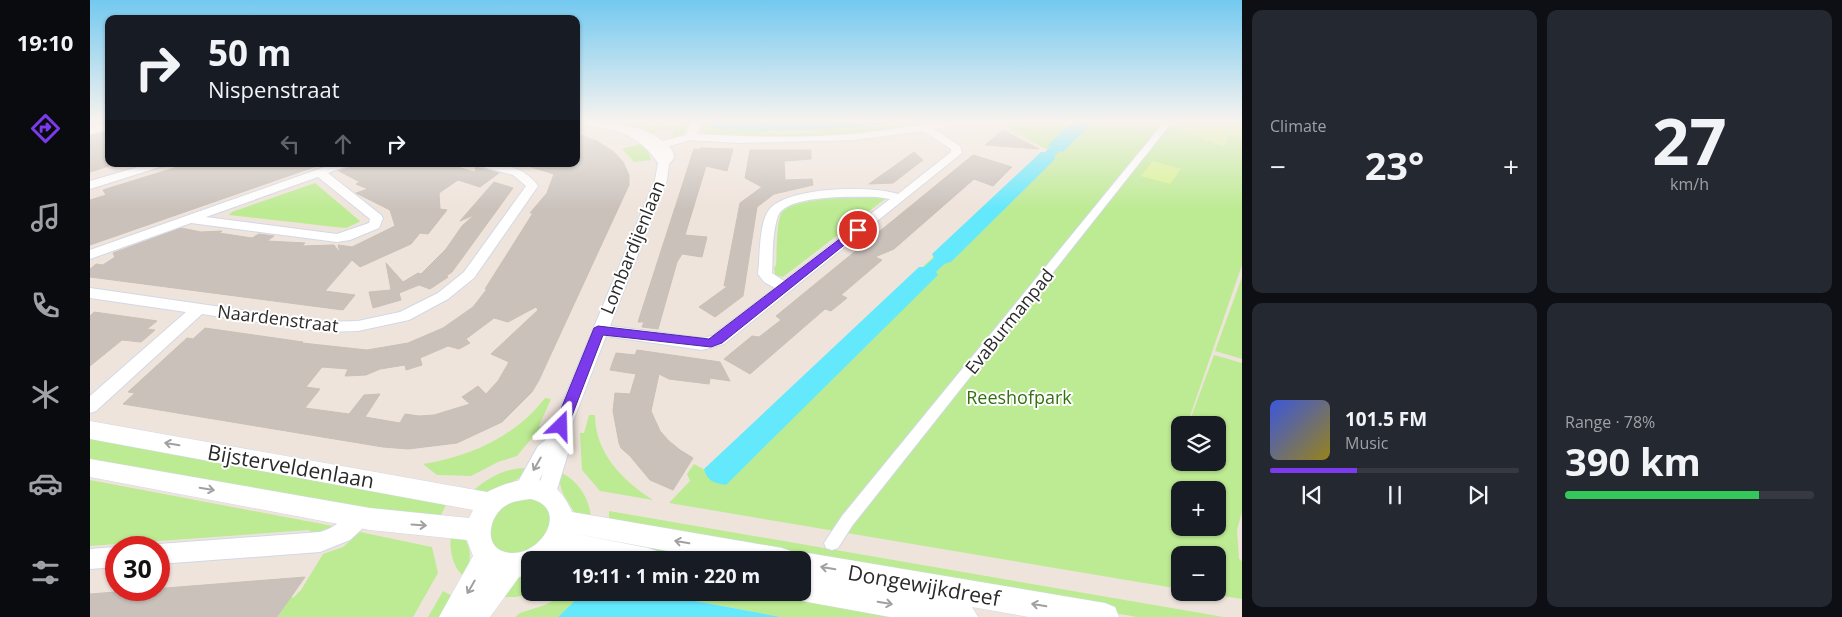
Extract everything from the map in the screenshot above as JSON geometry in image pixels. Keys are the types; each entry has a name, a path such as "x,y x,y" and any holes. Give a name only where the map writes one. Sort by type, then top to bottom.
{"street":[{"name":"Lombardijenlaan","path":"535,491 560,450 555,443 598,330 661,180 664,163 668,158 668,152 666,151"},
{"path":"598,330 711,343 718,340 957,153 957,151"},
{"name":"EvaBurmanpad","path":"832,543 847,521 1145,151"},
{"path":"90,185 150,167"},
{"path":"90,255 334,167"},
{"name":"Naardenstraat","path":"90,293 325,328 358,326 404,316 443,296 469,275 532,186 528,179 520,175 493,167"},
{"path":"190,219 337,238 345,237 374,225 377,218 319,172"},
{"path":"786,287 765,274 773,213 779,205 805,197 877,193 899,198"},
{"path":"90,406 199,309"},
{"name":"Bijsterveldenlaan","path":"90,430 491,503"},
{"name":"Bijsterveldenlaan","path":"90,468 359,517 477,530"},
{"path":"521,562 498,563 487,556 478,540 477,530 480,520 491,503 512,491 535,491 558,505 559,532 548,551"},
{"name":"Bijsterveldenlaan","path":"170,553 320,542 337,538 350,528 359,517"},
{"path":"559,532 619,551"},
{"path":"559,532 710,551"},
{"path":"453,617 487,556"},
{"path":"90,559 105,558"},
{"path":"474,617 496,584 521,566"},
{"name":"Dongewijkdreef","path":"811,566 1105,617"},
{"name":"Dongewijkdreef","path":"811,590 964,617"}],"green space":[{"path":"624,151 648,151 651,160 634,162"},
{"name":"Reeshofpark","path":"1047,151 1242,151 1242,265 1190,416 1171,416 1171,471 1226,471 1226,416 1191,416 1214,355 1242,363 1242,512 1237,530 1239,559 1242,561 1242,599 1226,597 1226,546 1171,546 1171,587 669,503 690,481 687,474 694,464 705,470"},
{"path":"1153,161 1181,169 1170,184 1141,176"},
{"path":"315,183 360,221 346,228 229,215 232,212"},
{"path":"876,196 885,199 783,277 775,275 778,224 781,214 787,208 810,201"},
{"path":"1242,277 1242,359 1215,351"},
{"path":"545,398 551,399 539,426 541,427 517,456 498,462 471,476 437,475 423,464 458,456 491,443 520,423"},
{"path":"589,415 595,415 596,429 600,442 605,454 613,465 631,484 653,500 600,491 582,470 580,433 584,433"},
{"path":"90,434 448,501 438,521 90,463"},
{"path":"528,468 511,484 496,490 472,492 484,482 505,471"},
{"path":"562,473 582,491 588,503 591,517 577,515 574,512 561,488 560,478"},
{"path":"90,480 338,527 308,536 310,530 170,540 170,536 105,536 105,545 90,546"},
{"path":"523,498 539,501 545,506 552,520 544,542 527,551 521,551 520,554 501,551 492,541 492,522 499,510 510,502"},
{"path":"609,511 1224,617 1137,617 811,560 811,551 758,551 609,525"},
{"path":"360,532 432,547 438,573 413,617 278,617 291,596 293,598 301,590 323,554 343,547"},
{"path":"451,534 465,539 468,544 470,553 469,563 464,577 452,557 450,546"},
{"path":"605,536 690,551 640,551 602,544"},
{"path":"521,577 521,596 497,597 510,580"},
{"path":"443,591 456,598 443,617 428,617"},
{"path":"811,598 918,617 781,617 695,601 811,601"},
{"path":"552,601 575,601 558,617 515,617 520,613"}],"water":[{"path":"1046,151 1064,151 1059,151 1054,157 1055,159 951,262 939,268 936,272 938,275 726,485 709,479 704,469 919,267 924,267 934,258 932,254 1041,152"},
{"path":"575,601 695,601 781,617 558,617"}],"building":[{"path":"90,151 105,151 106,167 90,172"},
{"path":"580,151 612,151 623,162 629,175 629,185 539,380 532,392 502,422 457,443 408,449 383,447 123,404 135,393 128,392 187,338 193,339 205,328 302,343 367,350 408,343 443,328 473,307 487,289 485,289 533,213 530,213 547,193 554,174 531,167 580,167","holes":["536,307 538,310 491,354 509,362 498,381 486,394 478,386 462,397 470,404 434,415 419,416 405,414 400,423 365,417 380,394 364,395 349,414 305,408 320,389 306,387 322,367 348,369 345,376 366,375 380,369 405,365 406,370 422,365 420,358 448,346 459,349 470,343 466,339 494,318 508,322"]},
{"path":"693,151 733,151 727,171 706,166 685,235 707,237 702,257 682,254 677,262 658,329 642,327 644,322 638,322"},
{"path":"750,151 811,151 811,159 784,161 785,180 812,179 813,185 774,194 757,207 743,296 715,317 699,307 728,286 724,286 740,203 762,187 745,178"},
{"path":"914,152 923,160 893,183 869,184"},
{"path":"973,155 1012,167 993,186 974,179 894,249 875,257 882,260 841,295 847,298 831,311 825,309 750,374 724,359 752,336 759,337 781,320 776,316"},
{"path":"177,167 314,167 90,245 90,200 106,195 103,190"},
{"path":"457,167 475,172 476,167 478,167 499,173 480,187 458,180 439,193 440,209 447,210 428,234 420,233 411,244 360,267 352,260 325,291 355,295 343,310 90,277 90,269 96,264 103,265 115,257 113,253 181,228 201,232 222,231 219,233 252,238 259,234 274,236 267,241 305,243 302,246 334,245 340,253 338,245 352,247 395,226 390,210 356,193 368,189 356,184 360,182 339,171 348,168"},
{"path":"494,182 513,188 452,272 446,276 448,277 430,289 419,285 399,293 401,300 373,308 369,292 391,290 386,263 403,282 418,273 421,274 446,249 462,226 474,215 460,221"},
{"path":"94,312 157,321 147,329 155,330 141,342 122,340 90,366 90,316"},
{"path":"637,350 720,362 730,381 710,378 709,384 669,379 659,374 651,411 660,431 680,450 693,458 673,490 650,480 621,448 619,443 613,411 615,393 630,394 636,374 610,370 616,353 635,355"},
{"path":"305,577 277,617 90,617 90,594 105,593 105,601 170,601 170,588"}],"route":[{"path":"561,426 598,330 702,344 711,343 718,340 858,230"}]}
